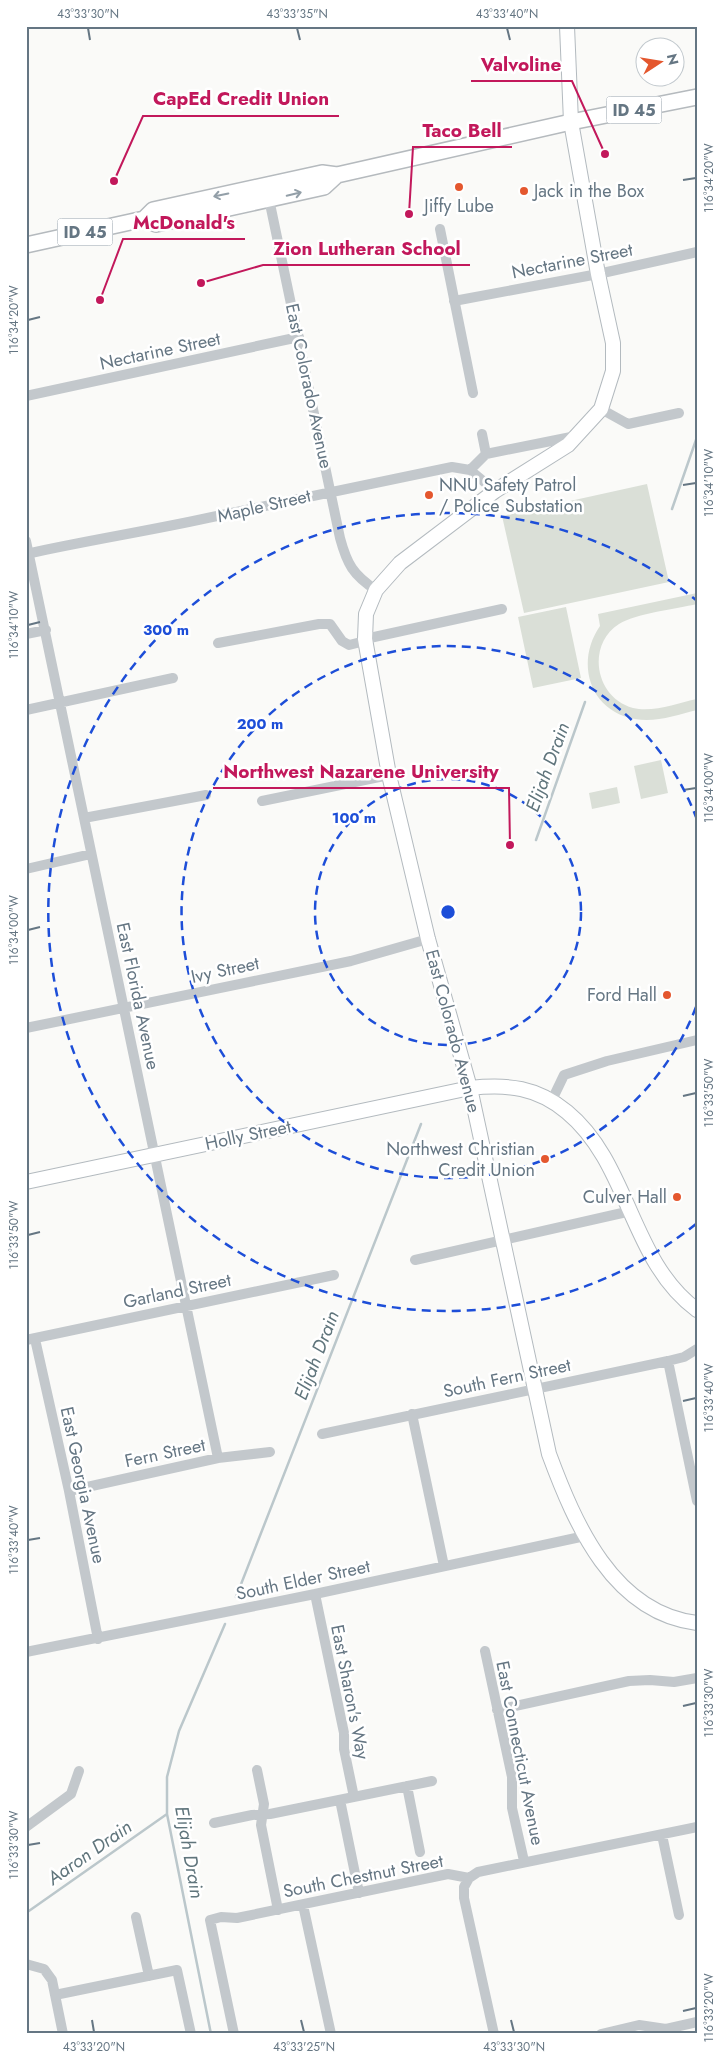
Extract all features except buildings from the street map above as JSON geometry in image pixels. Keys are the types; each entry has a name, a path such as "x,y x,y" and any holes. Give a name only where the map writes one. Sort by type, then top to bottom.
{"main road":[{"path":"365,640 366,614 376,590 400,563 495,492 568,445 601,409 612,372 613,343 598,274 571,122 567,26"},
{"name":"ID 45","path":"26,245 144,219 153,210 322,173 337,175 571,122 697,97"},
{"name":"ID 45","path":"144,219 156,224 324,187 337,175"},
{"name":"East Colorado Avenue","path":"365,640 389,775 428,939 470,1088 533,1388 549,1454 569,1504 585,1536 619,1583 634,1598 649,1608 669,1618 697,1623"},
{"name":"Holly Street","path":"26,1182 470,1088 495,1086 522,1089 552,1100 581,1124 602,1152 661,1274 676,1293 697,1310"}],"street":[{"name":"East Colorado Avenue","path":"269,199 347,564 362,581 376,590"},
{"path":"440,229 473,393"},
{"name":"Nectarine Street","path":"454,301 598,274 697,252"},
{"name":"Nectarine Street","path":"26,396 299,337"},
{"path":"601,409 628,424 679,413"},
{"path":"482,434 486,454"},
{"path":"495,492 470,470 486,454 576,436"},
{"name":"Maple Street","path":"28,554 62,545 216,517 330,491 452,467 470,470"},
{"name":"East Florida Avenue","path":"26,541 218,1458"},
{"path":"218,643 319,624 330,624 342,641 349,645 502,609"},
{"path":"26,634 46,630"},
{"path":"26,710 173,678"},
{"path":"262,801 389,775"},
{"path":"84,818 206,795"},
{"path":"26,869 91,854"},
{"name":"Ivy Street","path":"26,1028 351,961 428,939"},
{"path":"552,1100 564,1074 608,1061 697,1040"},
{"path":"415,1260 631,1211"},
{"name":"Garland Street","path":"30,1340 185,1305 334,1275"},
{"name":"East Georgia Avenue","path":"30,1340 69,1491 98,1639"},
{"name":"South Fern Street","path":"322,1434 668,1361 684,1357 697,1349"},
{"path":"668,1361 697,1501"},
{"path":"412,1414 444,1566"},
{"name":"Fern Street","path":"69,1491 218,1458 270,1452"},
{"name":"South Elder Street","path":"26,1652 315,1594 585,1536"},
{"name":"East Sharon's Way","path":"315,1594 344,1733 344,1749 354,1797"},
{"name":"East Connecticut Avenue","path":"485,1651 512,1776 512,1808 524,1861"},
{"path":"497,1710 629,1681 674,1682 697,1678"},
{"path":"257,1770 264,1804 261,1825 278,1910"},
{"path":"26,1826 71,1794 79,1771"},
{"path":"214,1823 432,1781"},
{"path":"407,1786 420,1852"},
{"path":"340,1800 359,1893"},
{"name":"South Chestnut Street","path":"234,2034 210,1920 221,1917 237,1918 448,1874 468,1878 478,1872 524,1861 697,1827"},
{"path":"662,1835 679,1915"},
{"path":"468,1878 464,1887 464,1898 494,2034"},
{"path":"303,1905 331,2034"},
{"path":"136,1917 149,1976"},
{"path":"26,1964 44,1969 52,1980 64,2034"},
{"path":"55,1995 177,1970 192,2034"},
{"path":"601,2034 640,2025 666,2028 697,2022"}],"shaded area":[{"path":"647,484 669,582 524,613 502,516"},
{"path":"697,593 697,604 646,614 619,624 609,633 602,645 599,657 599,670 603,683 610,694 620,702 633,708 665,707 697,699 697,710 666,718 643,720 619,714 607,706 597,696 591,683 588,669 588,655 592,640 600,626 598,614"},
{"path":"566,607 581,678 533,688 518,617"},
{"path":"661,760 668,793 641,799 634,766"},
{"path":"617,787 620,803 592,809 589,793"}],"waterway":[{"name":"Elijah Drain","path":"672,509 697,437"},
{"name":"Elijah Drain","path":"536,840 585,702"},
{"name":"Elijah Drain","path":"236,1597 421,1124"},
{"name":"Elijah Drain","path":"211,2034 167,1814 167,1777 179,1731 225,1624"},
{"name":"Aaron Drain","path":"26,1913 167,1814"}],"place":[{"name":"Valvoline","path":"605,154"},
{"name":"CapEd Credit Union","path":"114,181"},
{"name":"Jiffy Lube","path":"459,187"},
{"name":"Jack in the Box","path":"524,191"},
{"name":"Taco Bell","path":"409,214"},
{"name":"Zion Lutheran School","path":"201,283"},
{"name":"McDonald's","path":"100,300"},
{"name":"NNU Safety Patrol / Police Substation","path":"429,495"},
{"name":"Northwest Nazarene University","path":"510,845"},
{"name":"Ford Hall","path":"667,995"},
{"name":"Northwest Christian Credit Union","path":"545,1159"},
{"name":"Culver Hall","path":"677,1197"}]}
